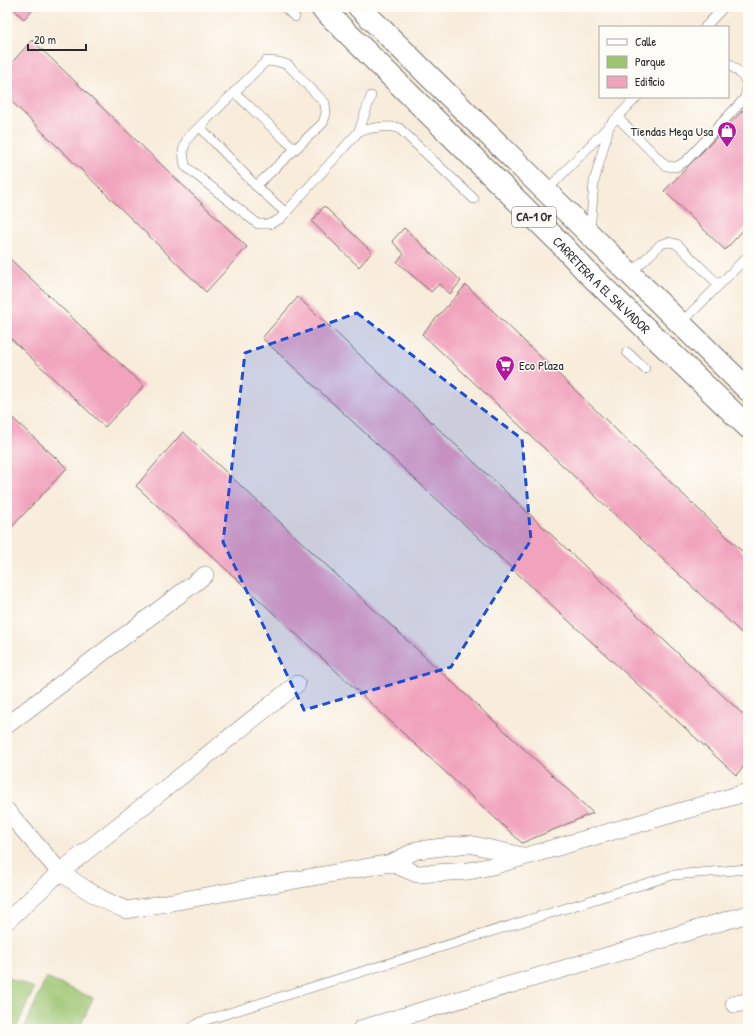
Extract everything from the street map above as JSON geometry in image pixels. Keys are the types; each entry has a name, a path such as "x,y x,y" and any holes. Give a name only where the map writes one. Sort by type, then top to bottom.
{"highway":[{"name":"CARRETERA A EL SALVADOR","path":"321,7 562,245 586,271 748,427"},
{"name":"CARRETERA A EL SALVADOR","path":"359,7 748,390"}],"street":[{"path":"7,725 205,574"},
{"path":"7,921 60,872 297,684"},
{"path":"391,863 417,874 469,871 492,866 748,792"},
{"path":"7,811 60,872 95,896 127,910 391,863 418,850 469,844 524,856"},
{"path":"361,1029 748,914"}],"lane":[{"path":"284,7 295,17"},
{"path":"706,26 724,7"},
{"path":"256,186 323,123 326,113 325,103 288,65 279,62 266,61 188,139 183,151 185,166 258,224 270,224 280,219 359,131 371,96"},
{"path":"618,118 666,166 676,167 686,161 745,98 747,86 744,76 729,64"},
{"path":"234,92 295,149"},
{"path":"546,191 636,98"},
{"path":"359,131 390,126 399,128 474,199"},
{"path":"590,235 594,182 610,126"},
{"path":"200,127 256,186 286,213"},
{"path":"629,274 661,244 669,242 677,244 719,285"},
{"path":"680,324 748,256"},
{"path":"627,352 645,369"},
{"path":"190,1029 200,1022 673,875 748,869"}],"highlighted area":[{"path":"357,313 522,439 531,540 451,667 304,710 223,542 245,353"}],"green space":[{"path":"7,977 34,988 16,1029 7,1029"},
{"path":"46,978 93,998 79,1029 24,1029"}],"building":[{"path":"11,7 35,7 24,19"},
{"path":"32,40 247,247 206,292 7,97 7,68"},
{"name":"Tiendas Mega Usa","path":"748,105 748,225 725,250 664,191"},
{"path":"324,206 372,252 359,267 312,222"},
{"path":"404,228 461,281 450,294 439,284 431,292 397,262 404,254 392,241"},
{"path":"7,256 144,386 105,427 7,335"},
{"path":"466,285 748,557 748,639 422,334"},
{"path":"298,297 748,719 748,762 736,775 262,338"},
{"path":"7,413 67,468 7,532"},
{"path":"183,432 593,813 522,843 136,486"}],"place":[{"name":"Tiendas Mega Usa","path":"727,148"},
{"name":"Eco Plaza","path":"505,382"}]}
